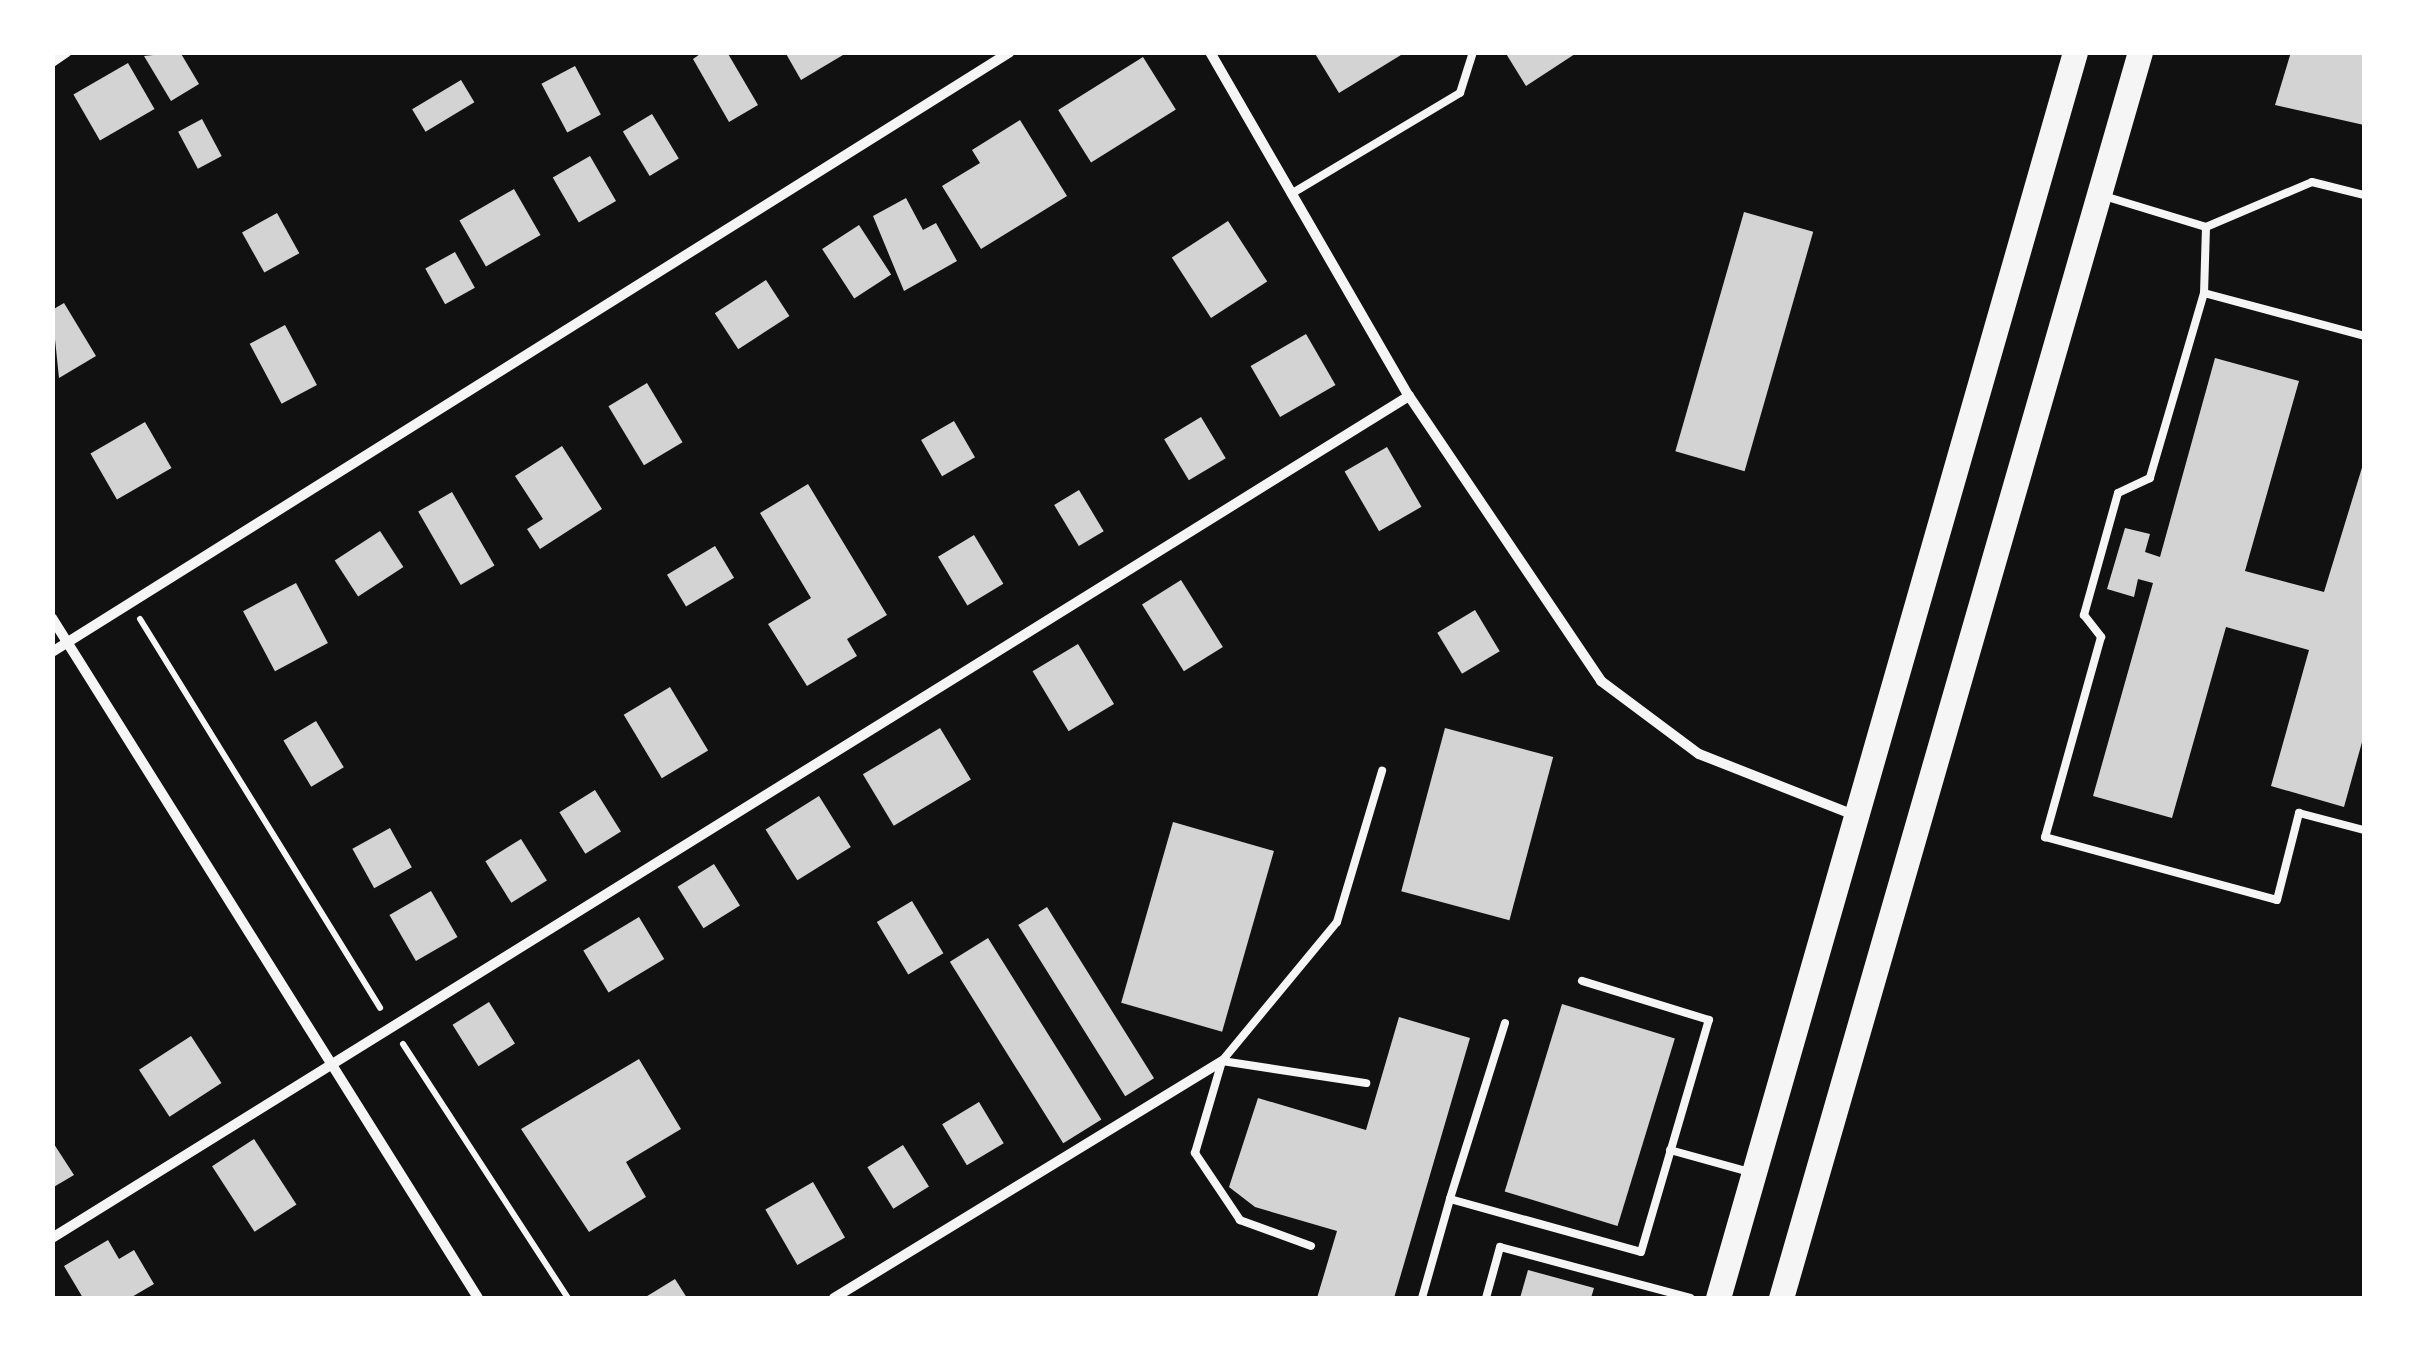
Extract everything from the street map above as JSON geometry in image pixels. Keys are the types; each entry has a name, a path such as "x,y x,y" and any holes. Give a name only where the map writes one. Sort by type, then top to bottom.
{"main road":[{"path":"1718,1298 2076,52"},
{"path":"1781,1298 2140,52"}],"street":[{"path":"52,62 67,52"},
{"path":"52,652 1010,52"},
{"path":"1210,52 1409,396 1600,681 1700,754 1857,816"},
{"path":"52,1238 1409,396"},
{"path":"52,618 478,1298"},
{"path":"834,1298 1222,1061"}],"lane":[{"path":"1290,194 1460,93 1473,52"},
{"path":"2099,194 2206,227 2312,182 2364,195"},
{"path":"2206,227 2204,293 2150,478 2118,494 2084,614 2101,638 2045,837 2276,900 2299,813 2364,830"},
{"path":"2204,293 2364,336"},
{"path":"1311,1246 1240,1220 1195,1153 1222,1061 1337,922 1382,771"},
{"path":"1450,1199 1641,1252 1709,1020 1582,981"},
{"path":"1422,1298 1504,1023"},
{"path":"1222,1061 1366,1084"},
{"path":"1670,1150 1754,1174"},
{"path":"1486,1298 1500,1247 1690,1298"}],"path":[{"path":"132,605 238,780"}],"building":[{"path":"180,52 199,84 171,101 144,56"},
{"path":"703,52 727,52 758,105 729,122 693,59"},
{"path":"785,52 848,52 801,80"},
{"path":"1314,52 1400,52 1401,55 1339,93"},
{"path":"1505,52 1578,52 1526,86"},
{"path":"2291,52 2364,52 2364,125 2275,105"},
{"path":"1143,57 1176,110 1091,163 1058,110"},
{"path":"128,63 154,109 100,140 73,95"},
{"path":"575,66 601,115 567,132 541,84"},
{"path":"461,80 474,102 426,132 412,109"},
{"path":"652,114 679,159 650,176 623,132"},
{"path":"202,119 222,156 198,169 178,132"},
{"path":"1020,120 1067,196 981,249 942,186 980,163 972,150"},
{"path":"590,156 616,201 579,223 553,178"},
{"path":"514,189 540,235 486,266 459,221"},
{"path":"906,198 923,230 936,223 957,261 904,291 873,216"},
{"path":"1744,212 1813,232 1745,471 1675,451"},
{"path":"277,213 299,253 264,273 242,232"},
{"path":"1228,221 1267,281 1211,318 1172,257"},
{"path":"859,225 891,274 854,298 822,249"},
{"path":"455,252 475,288 445,304 425,268"},
{"path":"766,280 789,316 738,349 715,313"},
{"path":"64,303 96,356 59,378 52,310"},
{"path":"285,325 317,385 282,404 250,344"},
{"path":"1306,334 1336,385 1280,417 1251,366"},
{"path":"2215,358 2299,381 2245,571 2324,592 2364,461 2364,735 2344,807 2271,786 2309,650 2226,627 2172,818 2093,796 2153,583 2138,579 2134,597 2107,589 2125,528 2150,534 2145,552 2160,557"},
{"path":"647,383 683,442 644,465 608,406"},
{"path":"1201,417 1226,458 1189,480 1164,439"},
{"path":"954,421 975,457 942,476 921,440"},
{"path":"145,422 172,468 117,499 90,454"},
{"path":"562,446 602,509 540,549 527,529 543,519 515,476"},
{"path":"1387,447 1422,507 1379,531 1345,472"},
{"path":"808,484 887,615 847,639 857,656 807,686 768,624 811,598 760,513"},
{"path":"1079,490 1104,531 1079,546 1054,505"},
{"path":"452,492 494,566 461,585 418,512"},
{"path":"380,531 403,567 358,596 335,560"},
{"path":"974,535 1003,584 967,605 938,557"},
{"path":"715,546 734,578 686,607 667,575"},
{"path":"1181,580 1223,647 1184,671 1142,604"},
{"path":"296,583 328,643 275,671 243,611"},
{"path":"1475,610 1500,651 1462,674 1437,633"},
{"path":"1078,644 1114,704 1069,731 1033,671"},
{"path":"670,687 708,750 662,778 624,715"},
{"path":"316,721 344,767 311,787 283,741"},
{"path":"940,728 971,779 894,826 863,774"},
{"path":"1445,728 1553,757 1509,920 1401,891"},
{"path":"595,790 621,832 585,854 559,812"},
{"path":"819,796 851,847 797,880 766,829"},
{"path":"1173,822 1274,851 1222,1032 1121,1003"},
{"path":"390,828 412,867 374,888 352,849"},
{"path":"521,839 547,881 511,903 485,861"},
{"path":"714,864 740,906 703,928 678,887"},
{"path":"431,891 458,937 416,961 389,915"},
{"path":"912,901 943,953 908,974 877,922"},
{"path":"1047,907 1154,1078 1125,1096 1018,925"},
{"path":"639,917 664,959 609,992 583,950"},
{"path":"988,938 1101,1119 1063,1143 950,962"},
{"path":"489,1002 515,1044 478,1066 453,1025"},
{"path":"1562,1004 1675,1038 1618,1226 1505,1191"},
{"path":"1399,1017 1470,1038 1394,1298 1317,1298 1337,1231 1255,1207 1229,1187 1258,1098 1366,1130"},
{"path":"191,1036 221,1083 170,1117 139,1070"},
{"path":"639,1059 681,1129 626,1162 646,1197 589,1232 521,1129"},
{"path":"979,1102 1004,1143 967,1165 942,1124"},
{"path":"254,1139 296,1204 255,1232 212,1166"},
{"path":"52,1141 74,1175 52,1188"},
{"path":"903,1145 929,1187 893,1209 867,1167"},
{"path":"813,1182 845,1237 797,1265 765,1210"},
{"path":"108,1240 119,1259 134,1250 154,1284 130,1298 83,1298 64,1266"},
{"path":"1528,1270 1594,1288 1591,1298 1520,1298"},
{"path":"675,1279 687,1298 644,1298"}]}
